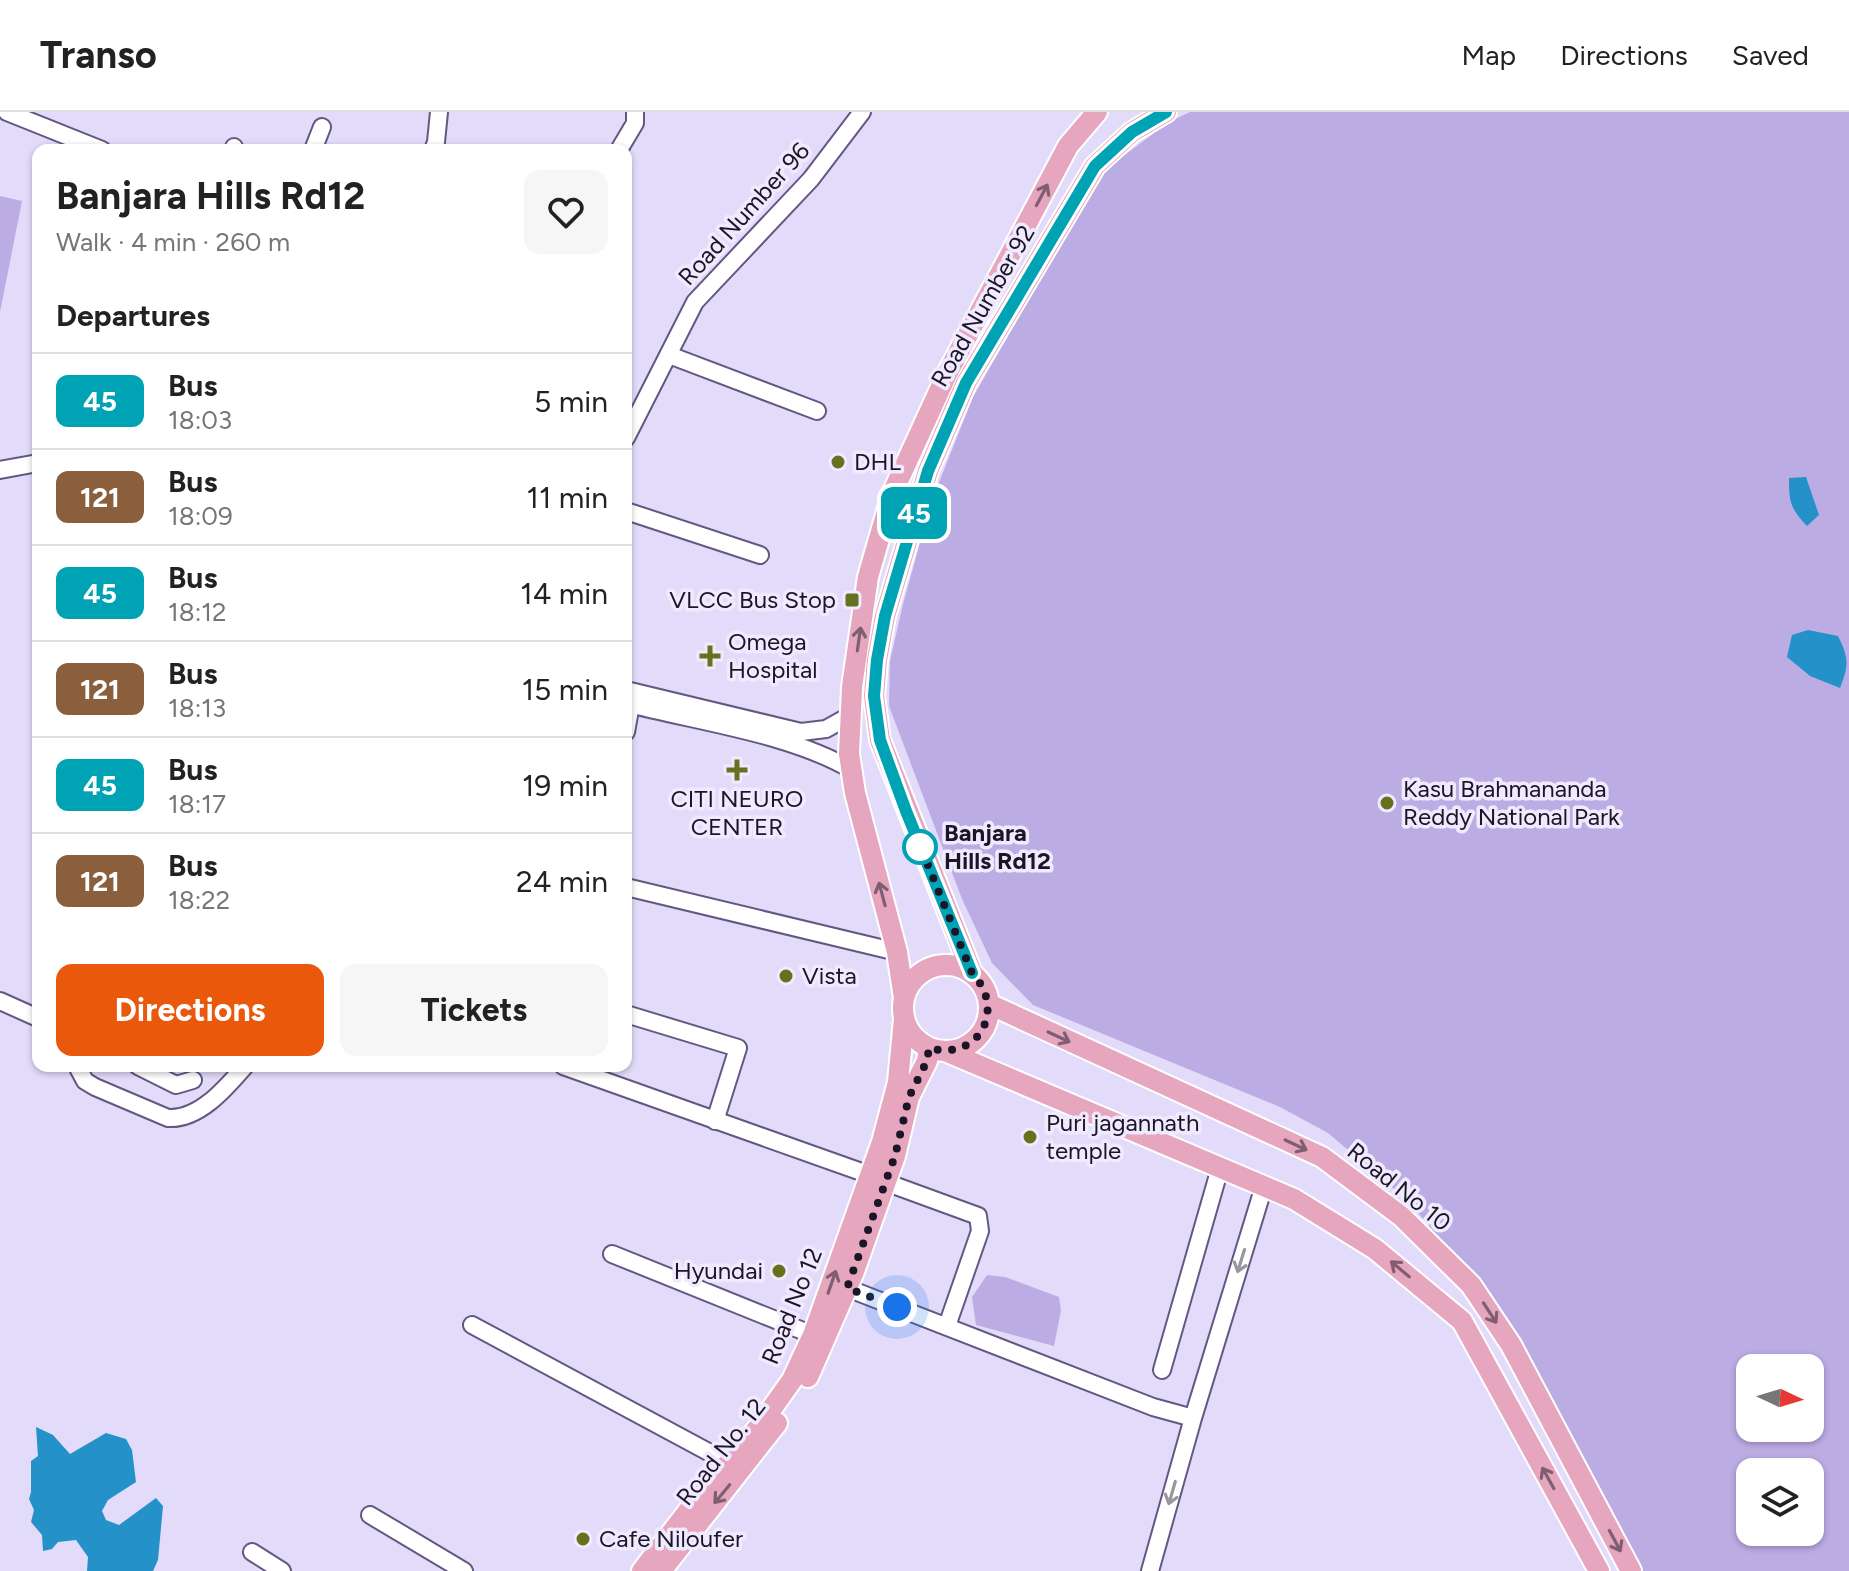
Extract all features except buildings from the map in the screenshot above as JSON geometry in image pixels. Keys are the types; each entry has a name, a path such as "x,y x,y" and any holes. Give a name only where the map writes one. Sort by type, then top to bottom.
{"main road":[{"name":"Road Number 92","path":"972,973 935,887 880,740 874,696 877,660 894,585 928,471 966,383 1095,166 1132,132 1166,112"},
{"name":"Road Number 92","path":"904,998 897,952 855,793 849,754 852,687 868,577 888,508 907,458 983,303 1068,146 1090,114"},
{"path":"983,303 1005,317"},
{"path":"868,577 894,585"},
{"path":"937,1049 959,1049 972,1042 981,1032 989,1004 980,982 972,973 945,964 931,967 909,985 904,998 904,1019 914,1036 937,1049 1294,1199 1375,1249 1462,1321 1599,1571"},
{"name":"Road No 10","path":"989,1004 1322,1157 1401,1216 1471,1285 1511,1345 1631,1571"},
{"name":"Road No 12","path":"642,1571 727,1462 758,1428 792,1380 878,1179 898,1082 904,1019"},
{"name":"Road No. 12","path":"661,1571 801,1392 847,1288 878,1179 909,1097 927,1061 937,1049"}],"street":[{"path":"7,112 87,144"},
{"path":"435,144 439,112"},
{"path":"623,144 635,123 635,112"},
{"name":"Road Number 96","path":"632,426 695,302 811,179 862,112"},
{"path":"315,144 322,127"},
{"path":"669,355 817,411"},
{"path":"0,470 32,464"},
{"path":"632,513 760,555"},
{"path":"632,700 801,732 826,729 851,715"},
{"path":"632,700 792,744 835,760 852,770"},
{"path":"632,888 897,952"},
{"path":"0,1001 32,1015"},
{"path":"632,1016 738,1048 715,1121"},
{"path":"80,1072 85,1081 95,1087 168,1118 188,1116 199,1110 239,1072"},
{"path":"150,1072 176,1085 193,1080"},
{"path":"580,1072 978,1216 980,1231 947,1326"},
{"path":"1162,1370 1220,1168"},
{"path":"1150,1571 1264,1186"},
{"path":"612,1254 813,1335"},
{"path":"847,1288 1153,1407 1193,1418"},
{"path":"472,1325 727,1462"},
{"path":"370,1515 464,1571"},
{"path":"252,1552 282,1571"}],"shaded area":[{"name":"Kasu Brahmananda Reddy National Park","path":"1190,112 1849,112 1849,1571 1640,1571 1486,1293 1407,1200 1328,1133 1280,1107 1033,1005 992,963 962,899 889,706 890,661 932,500 973,397 1103,171 1169,122"},
{"path":"0,196 22,201 0,312"},
{"path":"987,1275 1005,1277 1059,1297 1061,1310 1054,1346 976,1325 972,1297"}],"water":[{"path":"1806,477 1819,515 1807,526 1794,509 1789,486 1789,478"},
{"path":"1808,630 1838,636 1846,662 1840,688 1810,676 1787,657 1792,635"},
{"path":"36,1427 53,1435 70,1454 106,1433 126,1439 132,1450 136,1482 108,1500 102,1511 106,1520 119,1525 156,1498 163,1506 158,1560 153,1571 87,1571 88,1557 76,1540 58,1542 52,1549 43,1551 42,1535 31,1522 34,1510 29,1499 31,1461 38,1456"}],"bus line":[{"name":"45","path":"972,973 935,887 880,740 874,696 885,616 928,471 966,383 1095,166 1132,132 1166,112"}],"place":[{"name":"DHL","path":"838,462"},
{"name":"VLCC Bus Stop","path":"852,600"},
{"name":"Omega Hospital","path":"710,656"},
{"name":"CITI NEURO CENTER","path":"737,770"},
{"name":"Kasu Brahmananda Reddy National Park","path":"1387,803"},
{"name":"Banjara Hills Rd12","path":"920,847"},
{"name":"Vista","path":"786,976"},
{"name":"Puri jagannath temple","path":"1030,1137"},
{"name":"Hyundai","path":"779,1271"},
{"name":"Cafe Niloufer","path":"583,1539"}],"route":[{"path":"897,1307 847,1288 895,1156 909,1097 927,1061 929,1048 945,1051 959,1049 972,1042 981,1032 989,1004 986,992 972,973 916,836 920,847"}]}
